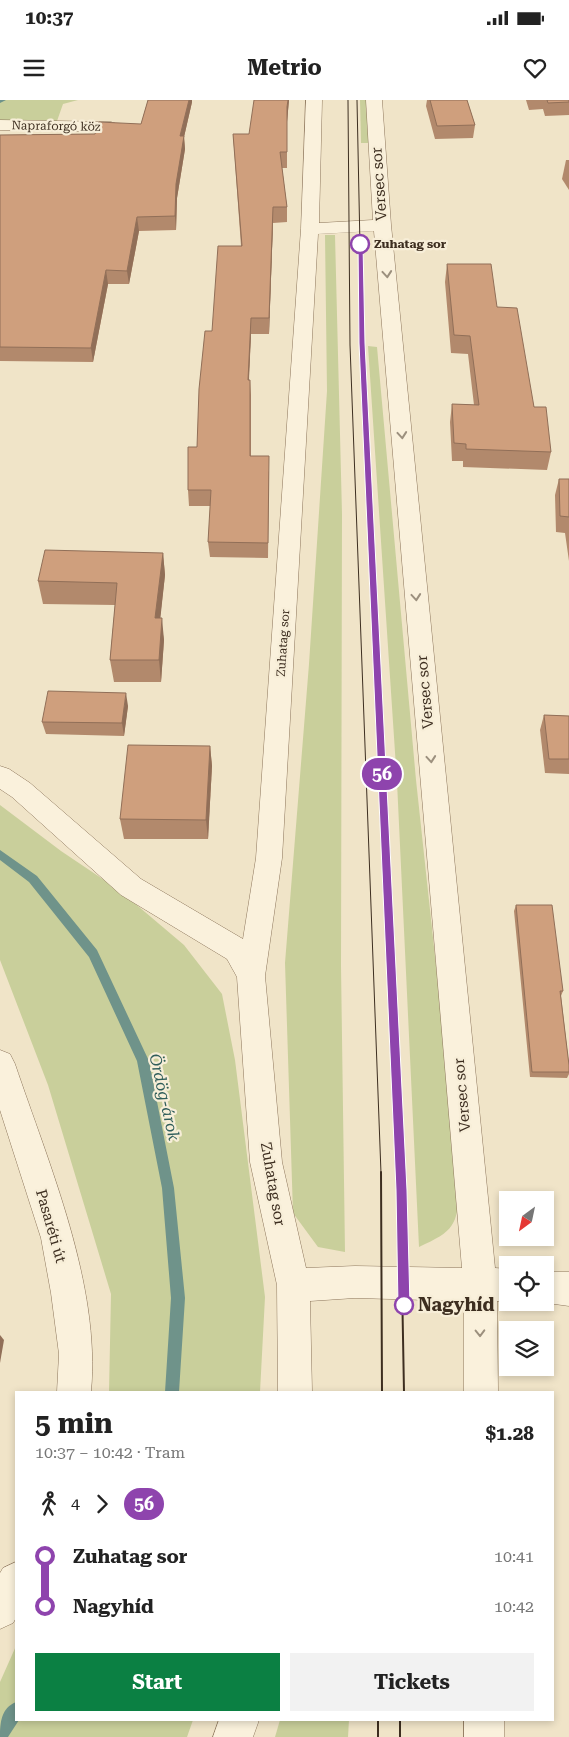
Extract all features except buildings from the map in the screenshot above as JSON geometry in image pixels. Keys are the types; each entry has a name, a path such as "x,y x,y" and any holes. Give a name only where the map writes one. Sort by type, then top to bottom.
{"street":[{"name":"Zuhatag sor","path":"295,1391 293,1285 266,1162 251,976 269,858 310,229 314,100"},
{"name":"Versec sor","path":"374,100 382,225 494,1285 481,1391"},
{"name":"Napraforgó köz","path":"0,125 111,127"},
{"path":"310,229 382,225"},
{"name":"Zuhatag sor","path":"0,776 21,790 131,887 237,950 251,976"},
{"name":"Pasaréti út","path":"0,1064 57,1238 68,1293 76,1354 74,1391"},
{"path":"293,1285 355,1282 494,1285"},
{"path":"554,1288 569,1289"},
{"path":"0,1610 15,1583"},
{"path":"233,1737 239,1721"},
{"path":"484,1721 484,1737"}],"green space":[{"path":"0,100 78,100 63,104 57,121 0,121"},
{"path":"360,100 366,100 369,143 361,143"},
{"path":"325,235 335,235 342,514 341,966 345,1252 318,1247 293,1213 285,963 309,664 327,391"},
{"path":"368,346 377,347 416,780 460,1188 457,1211 452,1226 440,1236 419,1247 397,782"},
{"path":"0,805 61,851 119,890 184,945 222,994 235,1060 265,1297 260,1391 109,1391 111,1294 48,1085 0,960"},
{"path":"15,1648 15,1721 193,1721 187,1737 0,1737 0,1682"},
{"path":"280,1721 349,1721 348,1737 275,1737"}],"waterway":[{"name":"Ördög-árok","path":"0,854 33,879 93,954 143,1061 168,1188 178,1298 172,1391"},
{"name":"Ördög-árok","path":"0,1734 15,1712"}],"tram line":[{"path":"348,100 350,345 381,1173"},
{"path":"357,100 362,343 400,1173"},
{"name":"56","path":"360,244 362,343 402,1190 404,1305"},
{"path":"381,1172 382,1391"},
{"path":"400,1172 404,1391"},
{"path":"378,1721 378,1737"},
{"path":"400,1721 400,1737"}],"place":[{"name":"Zuhatag sor","path":"360,244"},
{"name":"Nagyhíd","path":"404,1305"}]}
